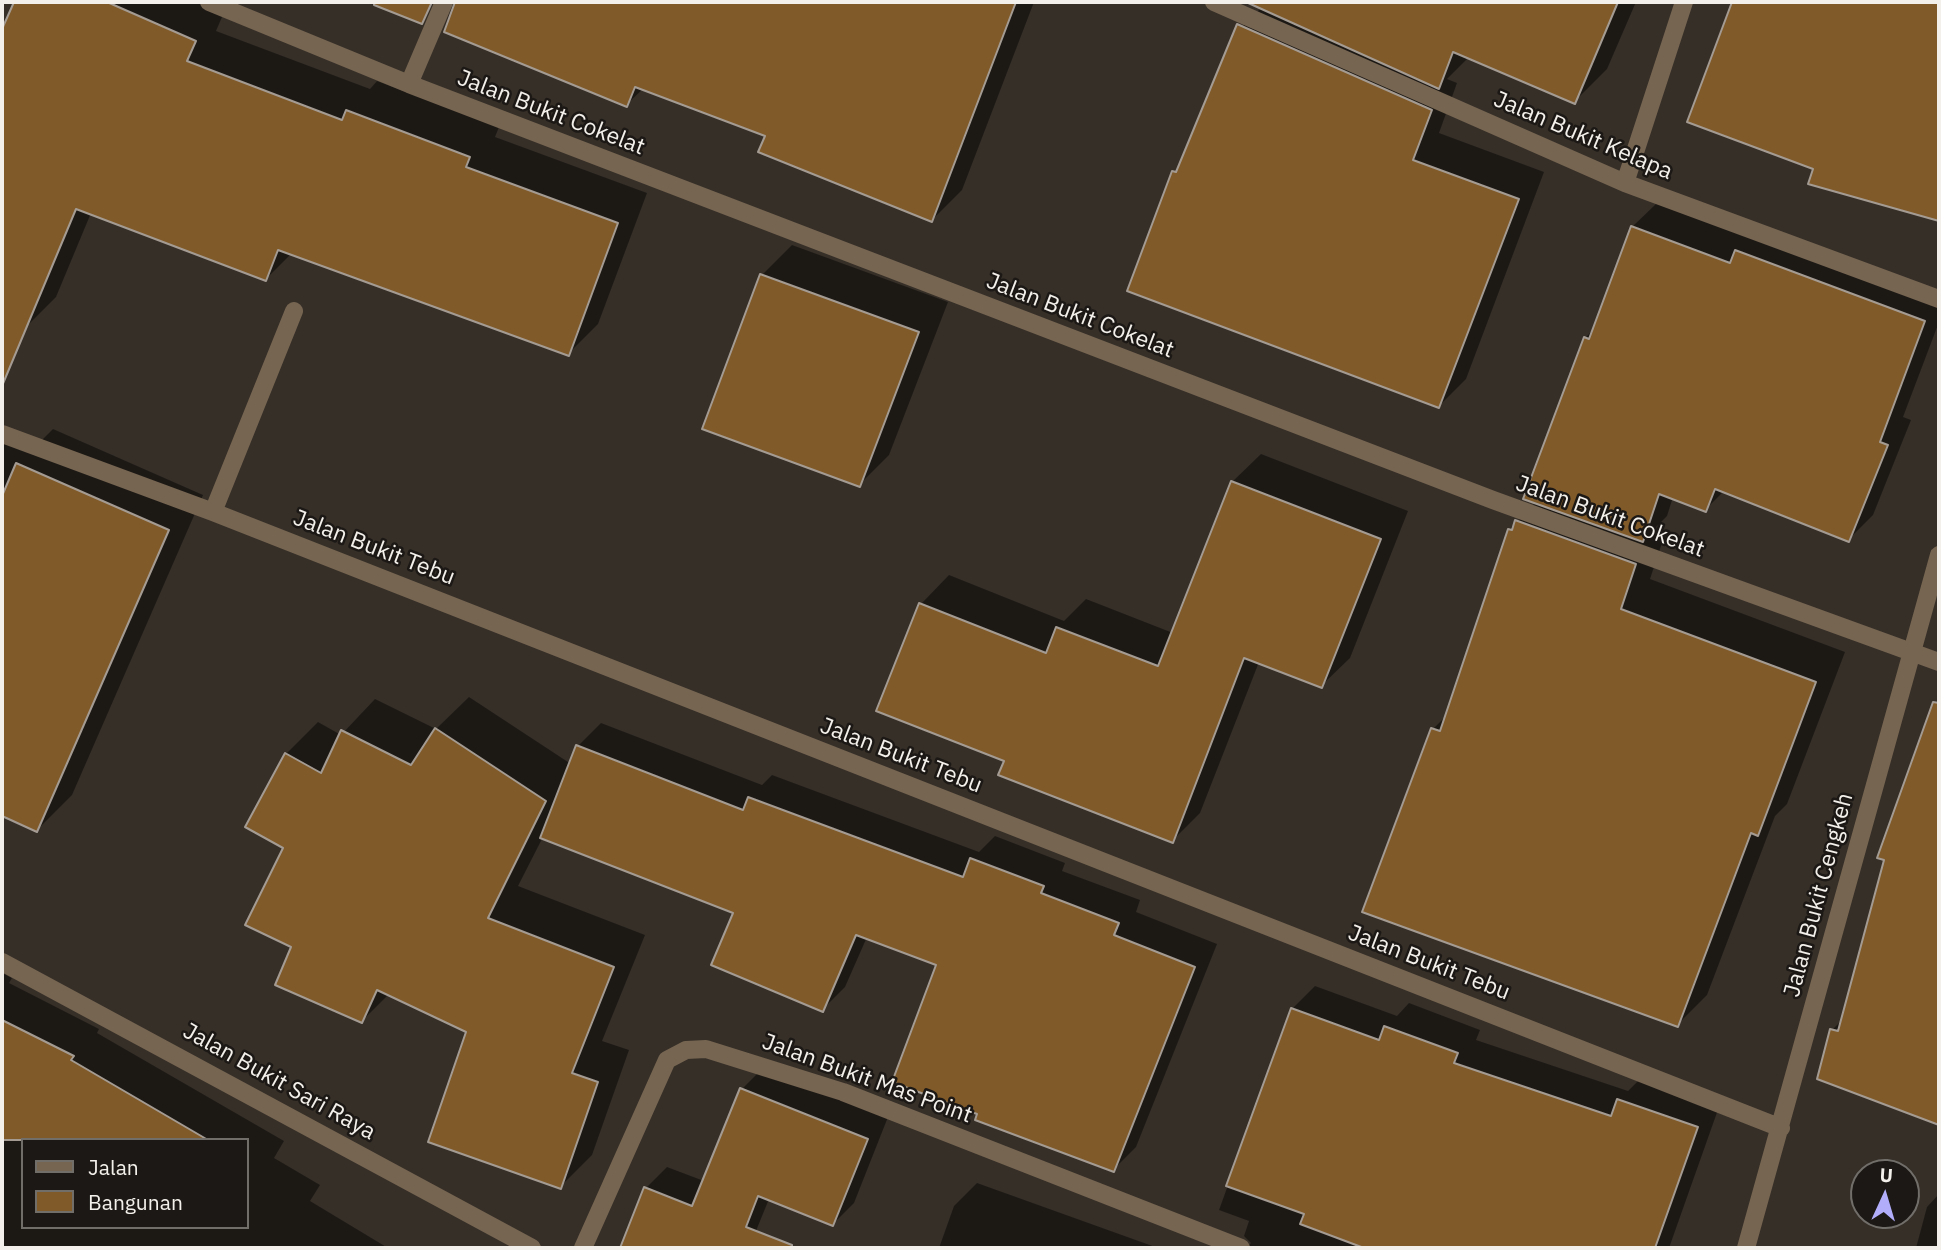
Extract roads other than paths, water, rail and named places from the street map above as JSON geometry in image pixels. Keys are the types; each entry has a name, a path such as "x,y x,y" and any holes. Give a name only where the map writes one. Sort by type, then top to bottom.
{"street":[{"name":"Jalan Bukit Cokelat","path":"209,2 409,85 1493,500 1939,662"},
{"path":"409,85 444,2"},
{"name":"Jalan Bukit Kelapa","path":"1214,2 1625,183 1939,299"},
{"path":"1625,183 1684,2"},
{"path":"213,512 294,311"},
{"name":"Jalan Bukit Tebu","path":"2,434 213,512 1781,1128"},
{"name":"Jalan Bukit Cengkeh","path":"1746,1248 1939,555"},
{"name":"Jalan Bukit Sari Raya","path":"2,962 532,1248"},
{"name":"Jalan Bukit Mas Point","path":"583,1248 667,1060 686,1050 706,1049 842,1092 1241,1248"}]}
